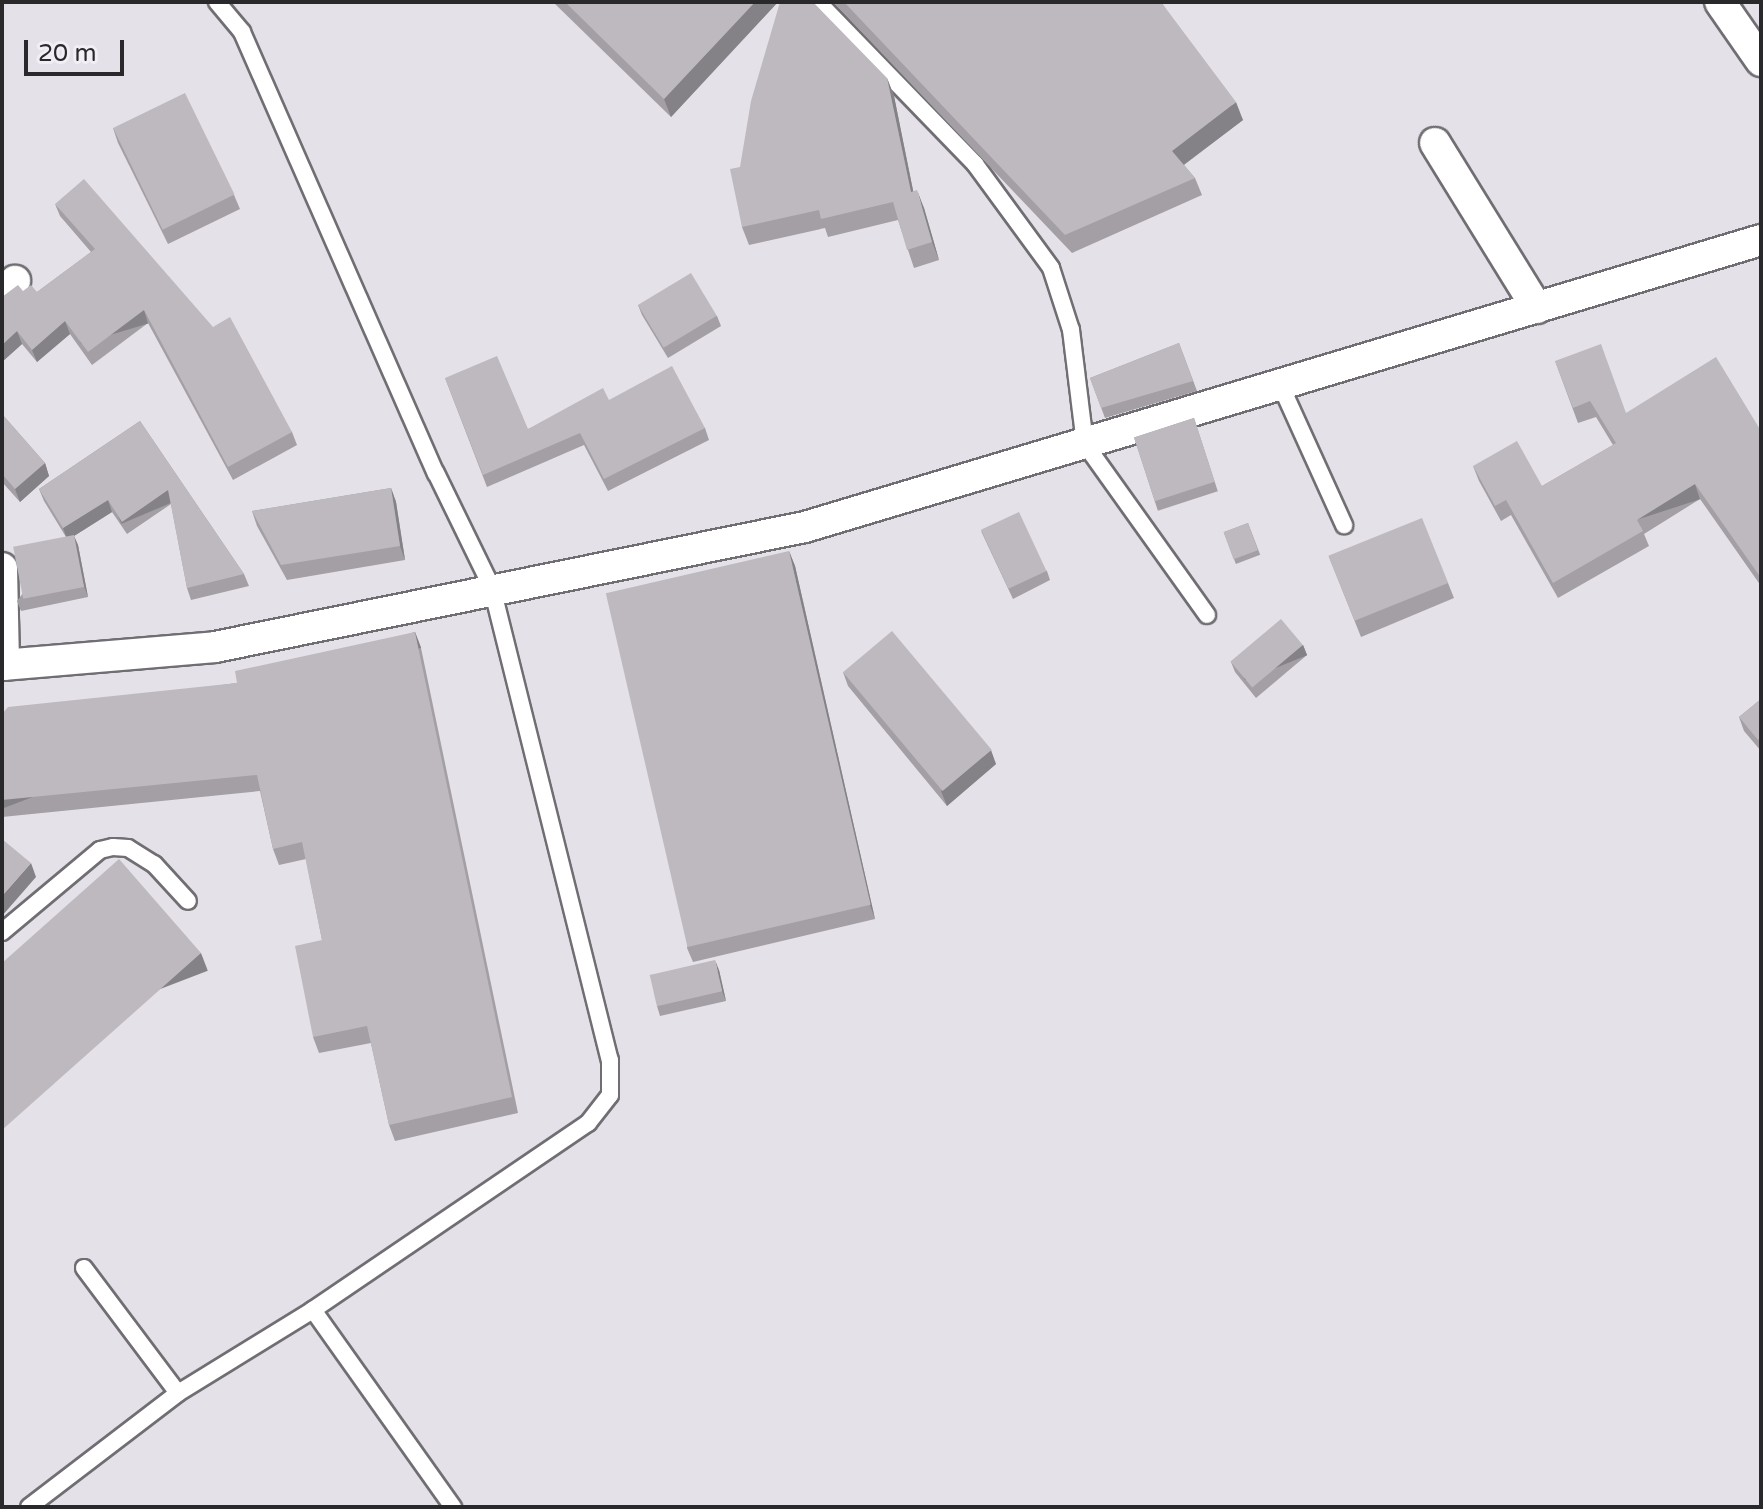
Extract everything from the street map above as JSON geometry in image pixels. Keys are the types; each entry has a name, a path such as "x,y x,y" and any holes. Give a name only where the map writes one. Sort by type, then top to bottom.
{"street":[{"path":"1720,2 1761,61"},
{"path":"1435,143 1537,308"},
{"path":"2,568 3,665 215,647 492,588 805,527 1761,240"}],"lane":[{"path":"29,1507 178,1393 313,1310 588,1123 610,1095 610,1060 492,588 436,473 242,32 218,2"},
{"path":"820,4 975,164 1051,268 1071,330 1085,444 1207,615"},
{"path":"1281,386 1344,525"},
{"path":"2,932 100,850 113,847 128,848 154,864 188,901"},
{"path":"84,1268 178,1393"},
{"path":"313,1310 453,1507"}],"building":[{"path":"565,2 755,2 664,99"},
{"path":"780,2 813,2 887,78 911,192 917,190 932,242 907,250 893,202 821,219 819,210 742,227 730,169 740,167 751,101"},
{"path":"844,2 1161,2 1236,102 1172,151 1195,178 1065,235"},
{"path":"185,93 235,195 163,230 113,128"},
{"path":"84,179 213,327 230,317 292,432 228,467 144,310 88,352 65,321 32,350 17,331 2,345 2,297 18,285 23,291 31,285 37,292 95,249 55,204"},
{"path":"691,273 717,316 664,348 638,305"},
{"path":"1179,343 1193,381 1101,408 1090,378"},
{"path":"1601,344 1626,413 1716,357 1761,431 1761,578 1695,484 1637,520 1643,531 1553,583 1506,500 1495,506 1473,466 1517,441 1542,486 1616,443 1590,401 1573,408 1555,361"},
{"path":"497,356 528,429 603,388 609,400 672,366 705,428 604,479 580,433 483,475 445,378"},
{"path":"2,414 45,463 15,489 2,474"},
{"path":"1194,418 1215,482 1155,501 1134,437"},
{"path":"140,421 244,574 187,588 168,490 122,522 108,500 63,528 39,489"},
{"path":"391,488 400,546 281,565 252,511"},
{"path":"1019,512 1046,571 1008,589 981,530"},
{"path":"1422,518 1448,583 1355,621 1328,556"},
{"path":"1248,523 1258,550 1233,559 1224,532"},
{"path":"74,535 84,587 23,599 13,547"},
{"path":"789,551 871,905 687,947 606,593"},
{"path":"1281,619 1303,645 1252,687 1230,661"},
{"path":"892,631 992,750 943,791 843,672"},
{"path":"415,632 512,1097 389,1125 367,1026 313,1037 295,946 322,940 302,842 273,849 257,775 2,800 2,714 8,707 237,683 235,671"},
{"path":"1761,699 1761,737 1758,740 1739,717"},
{"path":"2,839 31,863 2,896"},
{"path":"119,859 201,953 2,1130 2,963"},
{"path":"715,960 722,991 657,1006 650,975"}]}
